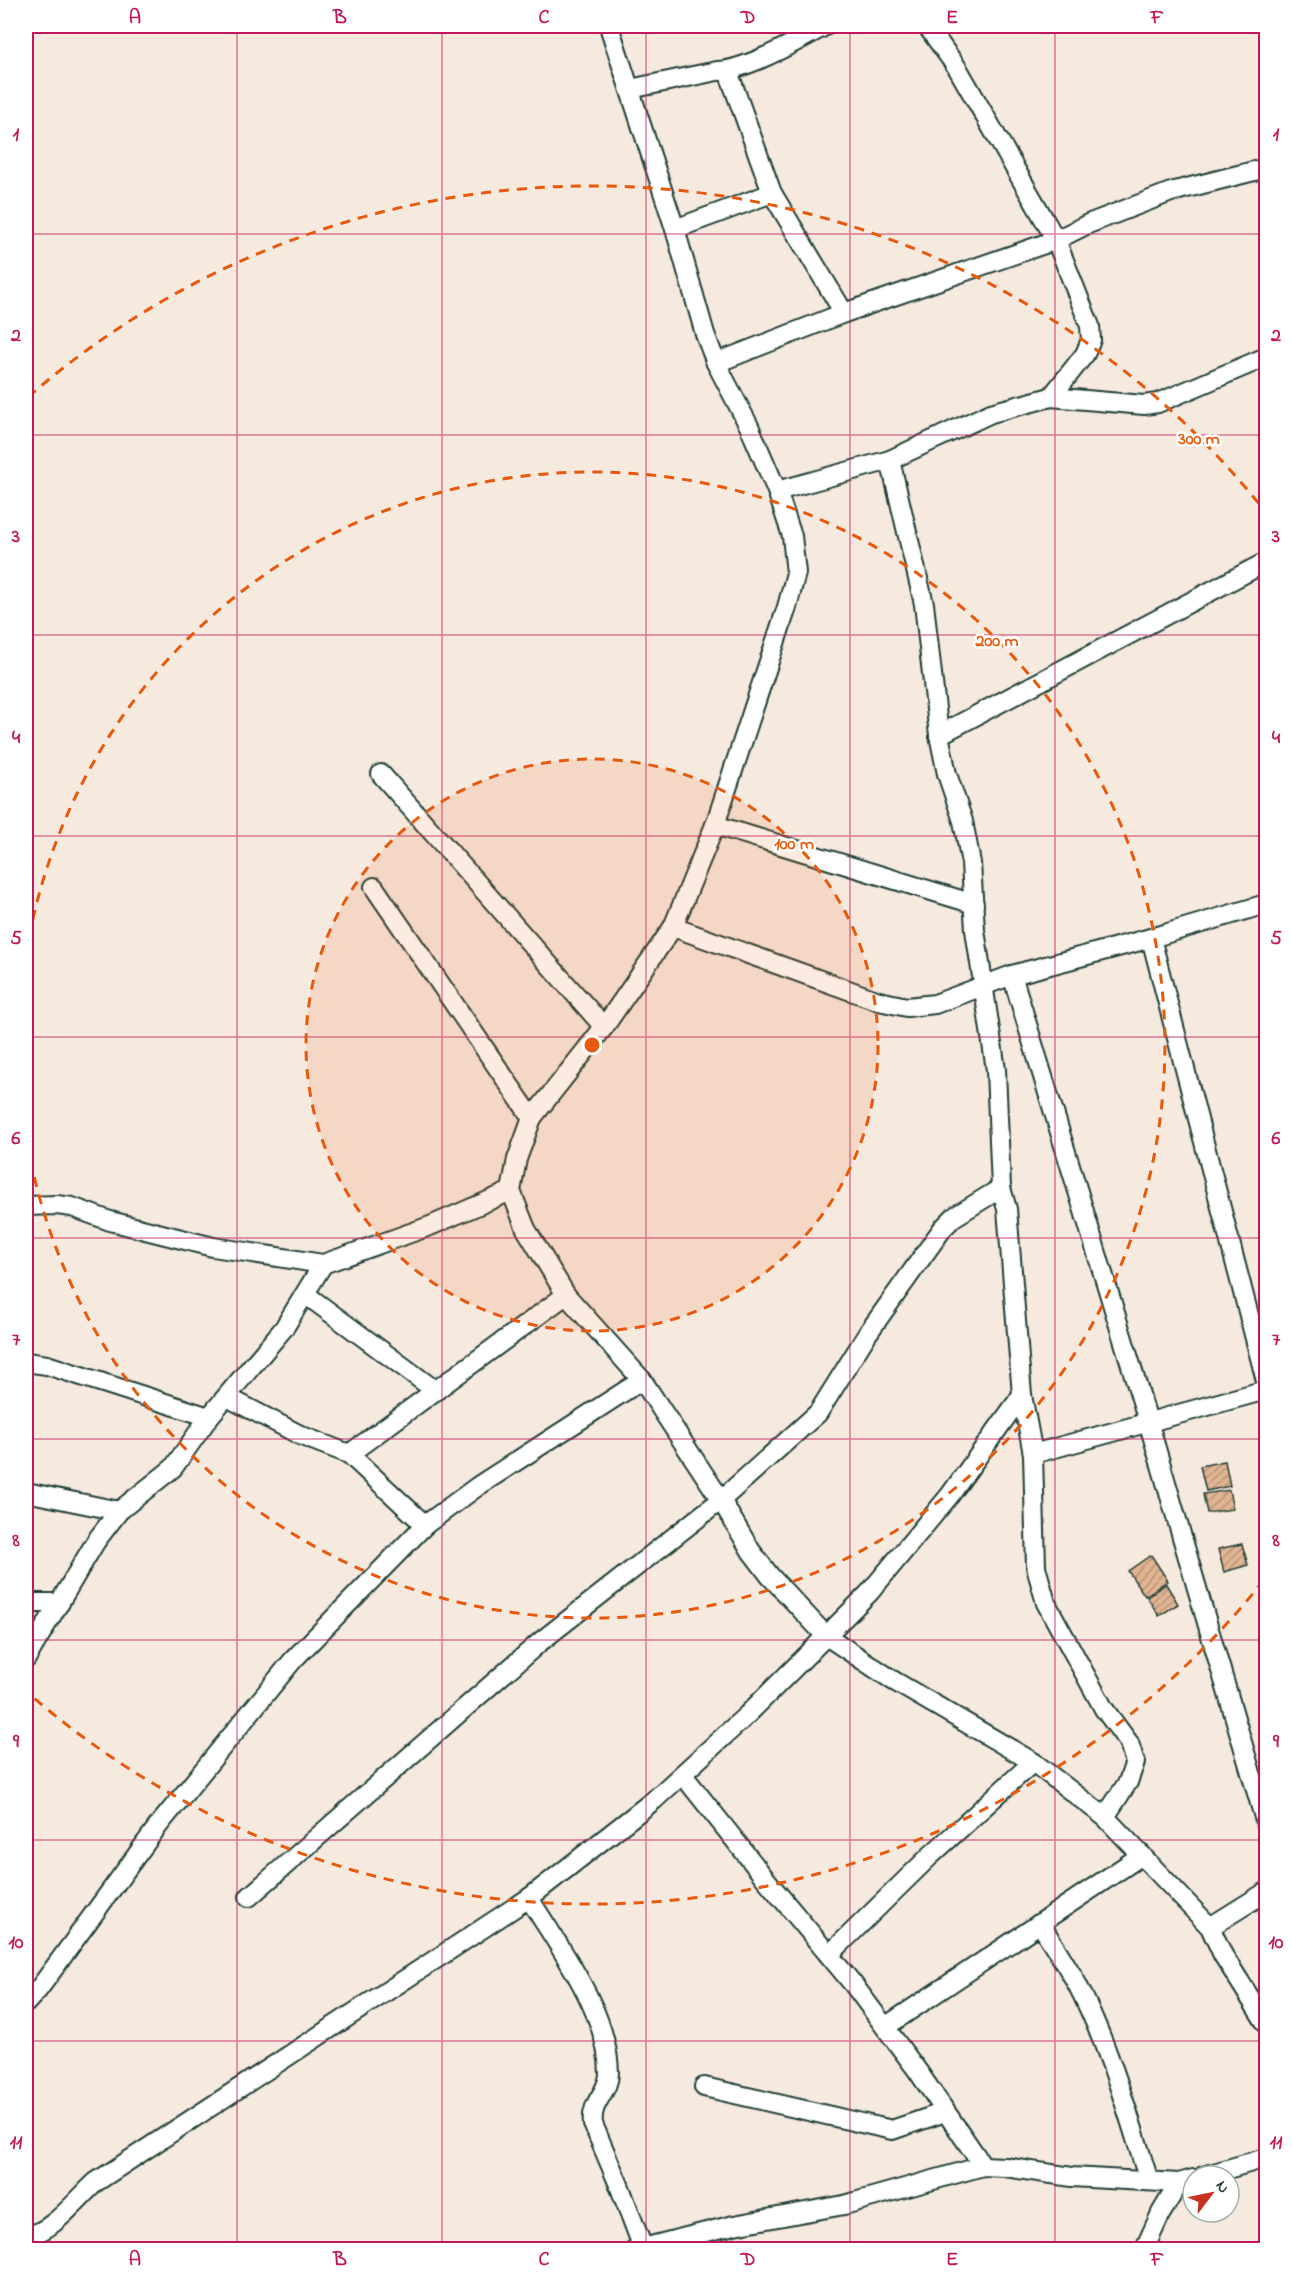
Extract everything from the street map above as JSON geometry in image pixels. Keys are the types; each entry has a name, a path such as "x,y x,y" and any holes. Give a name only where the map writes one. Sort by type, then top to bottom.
{"street":[{"path":"609,26 716,363 749,426 777,491 792,536 796,573 787,607 715,825 673,927 604,1027 532,1118 517,1159 511,1191 526,1229 566,1295 642,1380 721,1500 751,1551 770,1576 825,1635 894,1681 1033,1762 1106,1816 1210,1927 1223,1955 1266,2023"},
{"path":"630,89 717,71 728,71 825,26"},
{"path":"927,26 958,69 1056,240 1090,326 1091,340 1085,354 1051,397"},
{"path":"728,71 772,192 844,312"},
{"path":"716,363 844,312 1056,240 1088,224 1171,192 1266,168"},
{"path":"675,229 772,192"},
{"path":"777,491 890,460 991,413 1051,397 1144,405 1158,403 1266,357"},
{"path":"890,460 924,604 939,735 947,774 963,821 969,852 975,930 996,1070 1001,1188 1007,1209 1023,1395 1033,1454 1036,1567 1046,1602 1104,1709 1129,1743 1135,1762 1128,1782 1106,1816"},
{"path":"939,735 1266,562"},
{"path":"381,774 604,1027"},
{"path":"715,825 974,904"},
{"path":"374,887 532,1118"},
{"path":"673,927 879,1001 907,1007 935,1004 1012,975 1266,904"},
{"path":"1151,938 1266,1381"},
{"path":"1012,975 1148,1421 1266,1824"},
{"path":"249,1897 540,1642 721,1500 818,1413 868,1333 943,1228 954,1216 1001,1188"},
{"path":"26,1206 57,1204 110,1221 213,1247 323,1263 430,1226 511,1191"},
{"path":"26,1659 96,1541 119,1511 173,1468 209,1417 284,1328 323,1263"},
{"path":"305,1294 436,1391"},
{"path":"350,1454 566,1295"},
{"path":"26,1362 47,1365 209,1417"},
{"path":"26,2003 38,1990 158,1826 293,1660 425,1525 478,1486 642,1380"},
{"path":"1033,1454 1266,1390"},
{"path":"26,2235 34,2235 53,2224 96,2182 529,1898 683,1775 747,1715 869,1593 950,1496 1023,1395"},
{"path":"227,1397 302,1437 350,1454 425,1525"},
{"path":"26,1492 119,1511"},
{"path":"26,1604 60,1603"},
{"path":"829,1955 930,1856 1033,1762"},
{"path":"683,1775 885,2027 983,2166"},
{"path":"885,2027 1142,1855"},
{"path":"1210,1927 1266,1892"},
{"path":"529,1898 589,1997 598,2022 607,2057 609,2076 604,2091 591,2113 593,2124 619,2185 639,2249 734,2225 844,2205 983,2166 1072,2177 1181,2181"},
{"path":"1040,1923 1076,1982 1091,2013 1112,2066 1149,2181"},
{"path":"704,2087 892,2130 945,2112"},
{"path":"1241,2165 1266,2157"},
{"path":"1144,2250 1161,2212 1181,2187"}],"building":[{"path":"1225,1461 1230,1486 1206,1491 1200,1466"},
{"path":"1229,1490 1233,1509 1207,1513 1203,1494"},
{"path":"1242,1544 1248,1565 1224,1572 1218,1549"},
{"path":"1151,1555 1168,1581 1145,1596 1128,1571"},
{"path":"1166,1584 1178,1604 1159,1616 1147,1597"}]}
